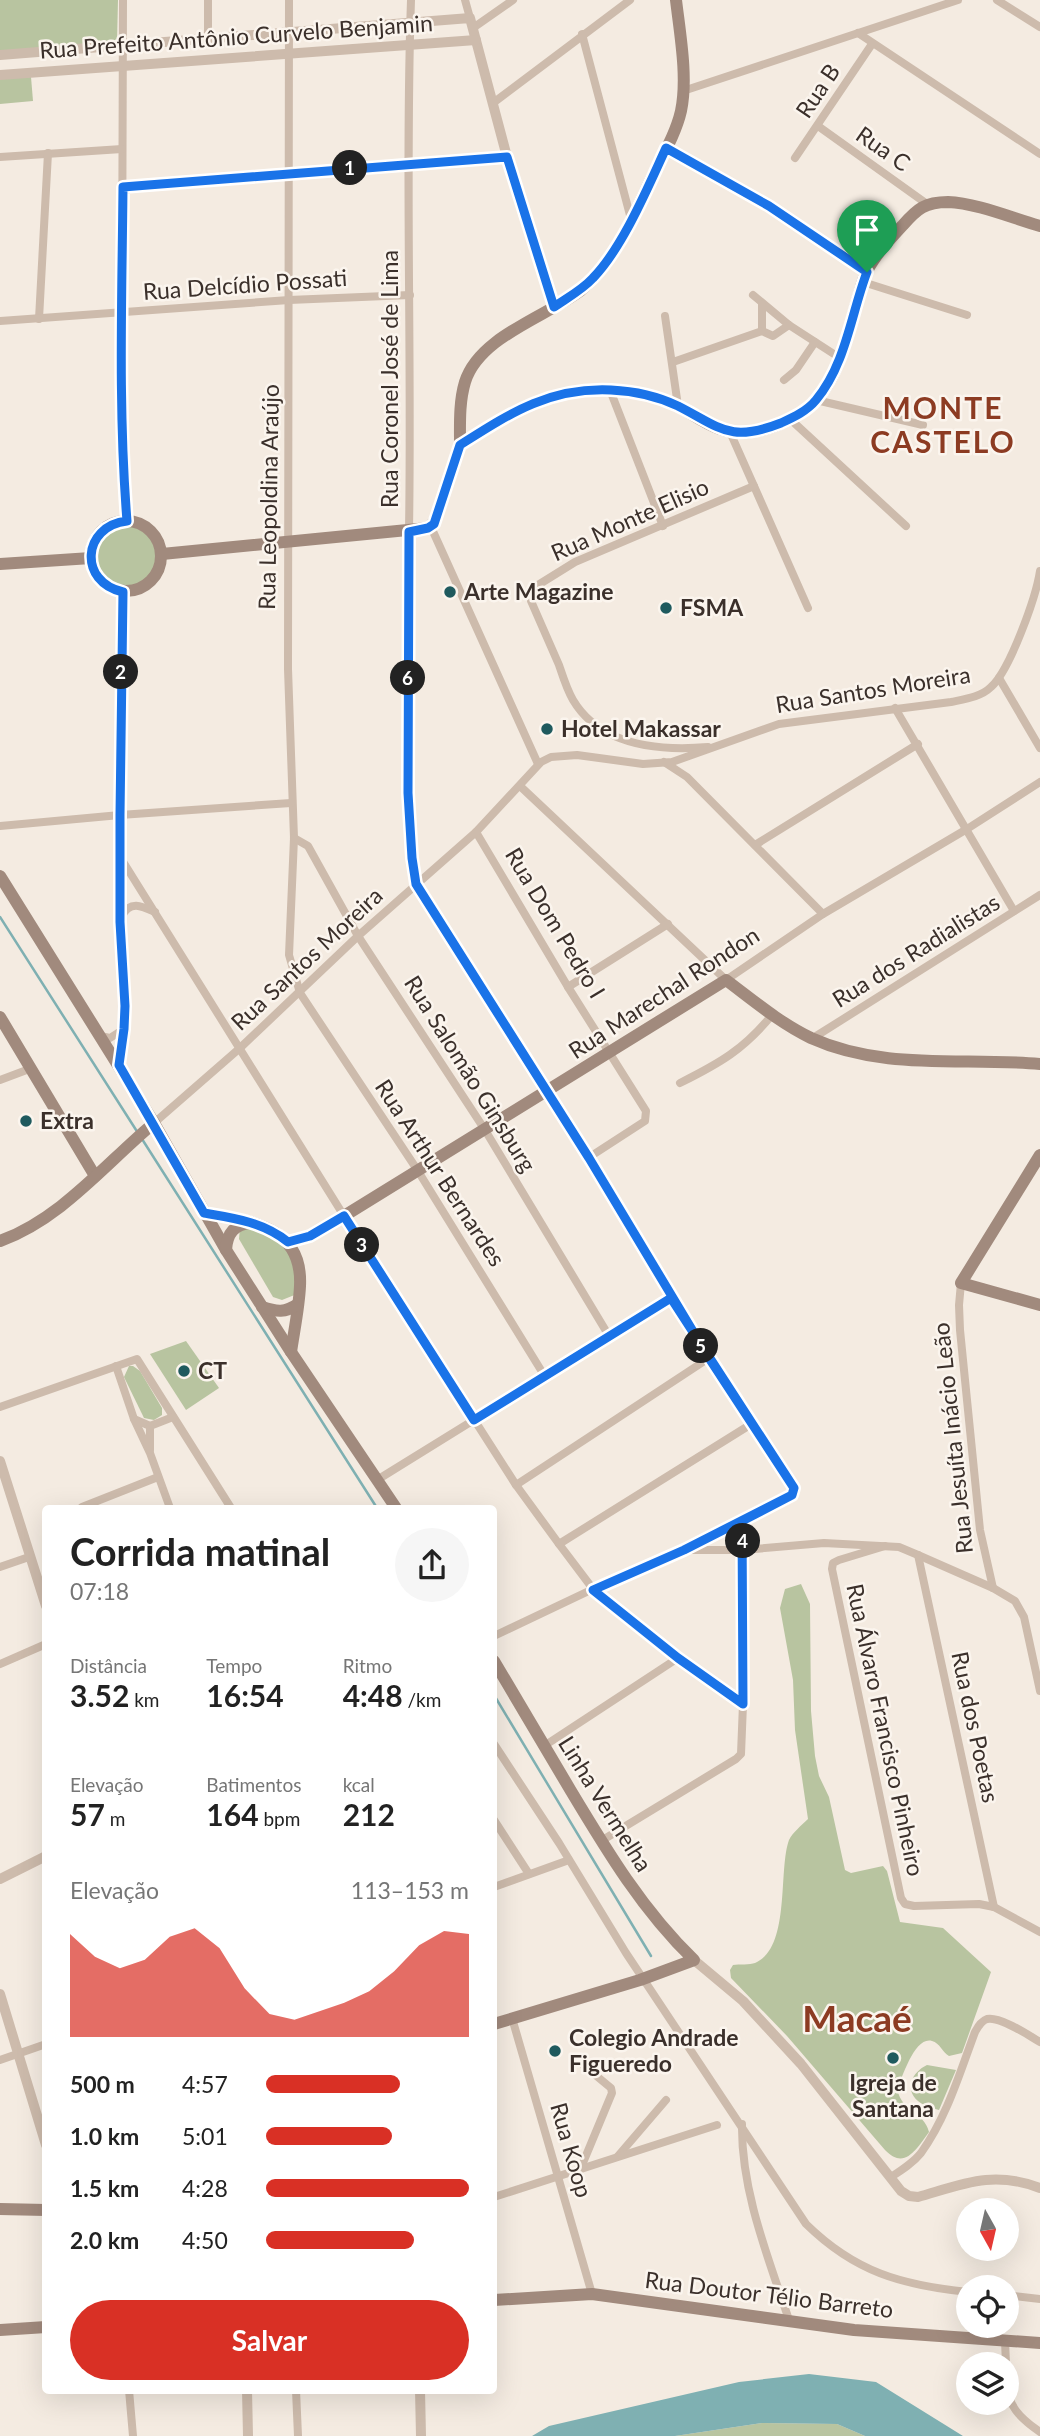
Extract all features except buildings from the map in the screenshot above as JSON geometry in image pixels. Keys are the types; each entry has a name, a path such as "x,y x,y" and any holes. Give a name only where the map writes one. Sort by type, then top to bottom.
{"main road":[{"path":"162,554 409,532 432,527 460,445 461,403 472,367 494,344 554,307 593,278 604,265 631,219 666,148 681,111 683,91 676,0"},
{"path":"460,445 501,419 551,396 610,390 643,394 678,406 703,422 730,432 764,429 803,412 816,400 840,358 865,277 889,240 914,212 927,204 948,202 1040,226"},
{"path":"127,521 148,528 158,539 162,554 161,564 151,582 133,591 123,592 107,586 92,567 91,550 98,535 111,524 127,521"},
{"path":"0,564 91,558"},
{"path":"0,876 119,1065 144,1131 204,1213 291,1352 394,1505"},
{"path":"726,980 772,1015 813,1038 857,1054 886,1059 1040,1064"},
{"name":"Rua Marechal Rondon","path":"310,1236 547,1093 726,980"},
{"path":"0,1017 95,1176"},
{"path":"0,1241 40,1222 144,1131"},
{"path":"1039,1303 961,1283 1040,1155"},
{"path":"204,1213 254,1223 275,1231 288,1242 296,1254 300,1287 291,1352"},
{"path":"226,1250 226,1240 231,1231 241,1224 254,1223"},
{"path":"288,1242 310,1236"},
{"path":"296,1254 310,1236"},
{"path":"262,1307 281,1312 298,1304"},
{"name":"Linha Vermelha","path":"497,1666 601,1841 640,1900 664,1932 694,1960"},
{"path":"497,2023 645,1979 694,1960"},
{"path":"0,2209 42,2210"},
{"name":"Rua Doutor Télio Barreto","path":"497,2300 592,2294 854,2330 1040,2343"},
{"path":"0,2330 42,2327"}],"street":[{"path":"123,0 120,365 127,521"},
{"path":"208,0 208,40"},
{"name":"Rua Leopoldina Araújo","path":"289,0 287,542 291,803 294,838 289,955 300,993"},
{"name":"Rua Coronel José de Lima","path":"411,0 407,163 410,295 408,793 416,884"},
{"path":"466,0 507,157 554,307"},
{"path":"473,29 513,0"},
{"path":"493,103 630,0"},
{"path":"683,91 958,0"},
{"path":"997,0 1040,27"},
{"name":"Rua Prefeito Antônio Curvelo Benjamin","path":"0,55 410,24 473,29"},
{"name":"Rua Prefeito Antônio Curvelo Benjamin","path":"0,75 290,52 409,46 473,29"},
{"path":"858,33 1040,155"},
{"path":"582,34 631,219"},
{"name":"Rua B","path":"794,158 872,44"},
{"name":"Rua C","path":"818,126 927,204"},
{"path":"666,148 769,206 865,277 967,315"},
{"path":"0,156 122,149"},
{"path":"39,319 48,153"},
{"path":"123,187 507,157"},
{"name":"Rua Delcídio Possati","path":"0,321 289,300 410,295"},
{"path":"753,295 789,325 840,358"},
{"path":"762,304 762,331"},
{"path":"665,316 678,406"},
{"path":"673,362 762,331 773,336 789,325"},
{"path":"784,380 796,370 815,342"},
{"path":"610,390 663,526"},
{"path":"816,400 923,425"},
{"path":"790,419 906,526"},
{"path":"730,432 808,608"},
{"name":"Rua Monte Elisio","path":"719,746 670,748 623,741 606,732 583,713 573,700 531,601 533,592 548,578 575,562 754,486"},
{"path":"432,527 538,765"},
{"name":"Rua Santos Moreira","path":"144,1131 240,1048 358,936 475,832 538,765 551,757 563,755 643,764 664,762 688,757 779,724 966,699 990,688 999,678 1032,605 1040,571"},
{"path":"119,1065 124,1029 120,922 123,592"},
{"path":"999,678 1040,748"},
{"path":"895,708 1014,911"},
{"path":"754,845 918,744"},
{"path":"664,762 687,777 823,914"},
{"name":"Rua Marechal Rondon","path":"726,980 823,914 967,829 1040,782"},
{"path":"520,786 726,980"},
{"path":"0,827 291,803"},
{"name":"Rua Dom Pedro I","path":"475,832 646,1111 645,1121 589,1158"},
{"name":"Rua Salomão Ginsburg","path":"294,838 308,846 358,936 485,1130 609,1336"},
{"path":"122,860 474,1420 516,1485 559,1544 593,1590 678,1658 743,1704"},
{"path":"416,884 589,1158 671,1298 794,1488 792,1495 684,1550 497,1635"},
{"name":"Rua dos Radialistas","path":"813,1038 1040,895"},
{"path":"120,922 124,912 135,905 156,912"},
{"path":"568,987 668,924"},
{"name":"Rua Arthur Bernardes","path":"300,993 418,1171 544,1375"},
{"path":"680,1083 738,1051 772,1015"},
{"path":"100,1036 110,1038 124,1029"},
{"path":"0,1080 32,1068"},
{"name":"Rua Jesuíta Inácio Leão","path":"961,1283 960,1330 978,1517 984,1558 993,1588"},
{"path":"377,1480 671,1298"},
{"path":"516,1485 709,1358"},
{"path":"0,1407 138,1359 229,1505"},
{"path":"116,1366 169,1505"},
{"path":"134,1419 150,1426 173,1416"},
{"path":"559,1544 753,1423"},
{"path":"150,1426 150,1453"},
{"path":"0,1461 42,1594"},
{"path":"87,1505 158,1477"},
{"path":"601,1841 736,1759 743,1747 742,1521"},
{"path":"684,1550 824,1544 884,1546 918,1555 1016,1601 1024,1617 1040,1692"},
{"name":"Rua Álvaro Francisco Pinheiro","path":"884,1546 839,1560 833,1563 832,1569 901,1898 905,1904 914,1906 979,1904 994,1907"},
{"name":"Rua dos Poetas","path":"918,1555 994,1907"},
{"path":"0,1567 29,1557"},
{"path":"0,1664 42,1646"},
{"path":"544,1746 678,1658"},
{"path":"497,1749 626,1953 801,2216 828,2245 856,2263 915,2286 956,2291"},
{"path":"497,1825 529,1874"},
{"path":"0,1879 42,1858"},
{"path":"497,1886 569,1860"},
{"path":"994,1907 1040,1931"},
{"path":"694,1960 744,2001 801,2064 901,2191 918,2197 971,2181 995,2178 1024,2182 1040,2188"},
{"path":"0,1994 42,2132"},
{"name":"Rua Koop","path":"512,2018 592,2294"},
{"path":"891,2177 920,2154 941,2119 981,2022 988,2019 998,2020 1040,2042"},
{"path":"0,2060 42,2045"},
{"path":"580,2170 612,2093 611,2088 582,2064"},
{"path":"617,2158 666,2100"},
{"path":"741,2124 743,2160 749,2192 789,2320"},
{"path":"497,2196 717,2126"},
{"path":"1019,2297 1040,2299"},
{"path":"1005,2341 1005,2352"},
{"path":"129,2394 133,2436"},
{"path":"247,2394 248,2436"},
{"path":"296,2394 298,2436"},
{"path":"420,2394 421,2436"},
{"path":"1018,2415 1040,2432"}],"green space":[{"path":"0,0 118,0 117,42 0,51"},
{"path":"31,77 33,101 0,104 0,79"},
{"path":"125,526 137,528 147,535 154,545 154,569 147,579 137,586 125,588 113,586 103,579 96,569 94,557 96,545 103,535 113,528"},
{"path":"240,1227 269,1229 294,1258 297,1294 282,1300 273,1297 239,1239"},
{"name":"CT","path":"186,1341 219,1388 186,1410 150,1354"},
{"path":"129,1366 140,1371 162,1408 162,1415 154,1420 144,1418 124,1377"},
{"path":"801,1584 810,1604 811,1711 815,1756 819,1776 829,1797 845,1870 851,1873 883,1866 887,1871 900,1922 943,1928 991,1972 962,2053 949,2056 935,2042 926,2041 915,2051 906,2067 897,2089 904,2103 923,2120 929,2132 905,2158 892,2156 885,2150 787,2036 731,1978 730,1970 733,1965 755,1963 766,1955 774,1942 779,1925 789,1840 808,1819 795,1730 793,1680 780,1608 785,1589"},
{"path":"927,2065 956,2070 939,2110 920,2103 911,2091 914,2076"},
{"path":"762,2423 837,2424 865,2436 675,2436"}],"water":[{"path":"809,2374 876,2382 963,2436 865,2436 837,2424 762,2423 675,2436 532,2436 549,2426 739,2382"}],"waterway":[{"path":"0,917 138,1133"},
{"path":"142,1139 375,1505"},
{"path":"497,1700 651,1956"}],"place":[{"name":"Arte Magazine","path":"450,592"},
{"name":"FSMA","path":"666,608"},
{"name":"Hotel Makassar","path":"547,729"},
{"name":"Extra","path":"26,1121"},
{"name":"CT","path":"184,1371"},
{"name":"Colegio Andrade Figueredo","path":"555,2051"},
{"name":"Igreja de Santana","path":"893,2058"}],"district":[{"name":"MONTE CASTELO","path":"943,426"},
{"name":"Macaé","path":"857,2019"}],"route":[{"path":"867,272 769,206 666,148 631,219 604,265 579,290 554,307 507,157 123,187 120,365 122,458 127,521 111,524 104,529 91,550 92,567 101,581 123,592 120,688 120,922 125,1006 119,1065 204,1213 254,1223 275,1231 288,1242 310,1236 344,1216 474,1420 671,1298 753,1423 794,1488 792,1495 742,1521 743,1704 678,1658 593,1590 684,1550 792,1495 794,1491 794,1488 671,1298 589,1158 416,884 408,793 409,532 432,527 434,524 460,445 501,419 551,396 610,390 643,394 678,406 703,422 730,432 764,429 803,412 816,400 840,358 867,272"}]}
